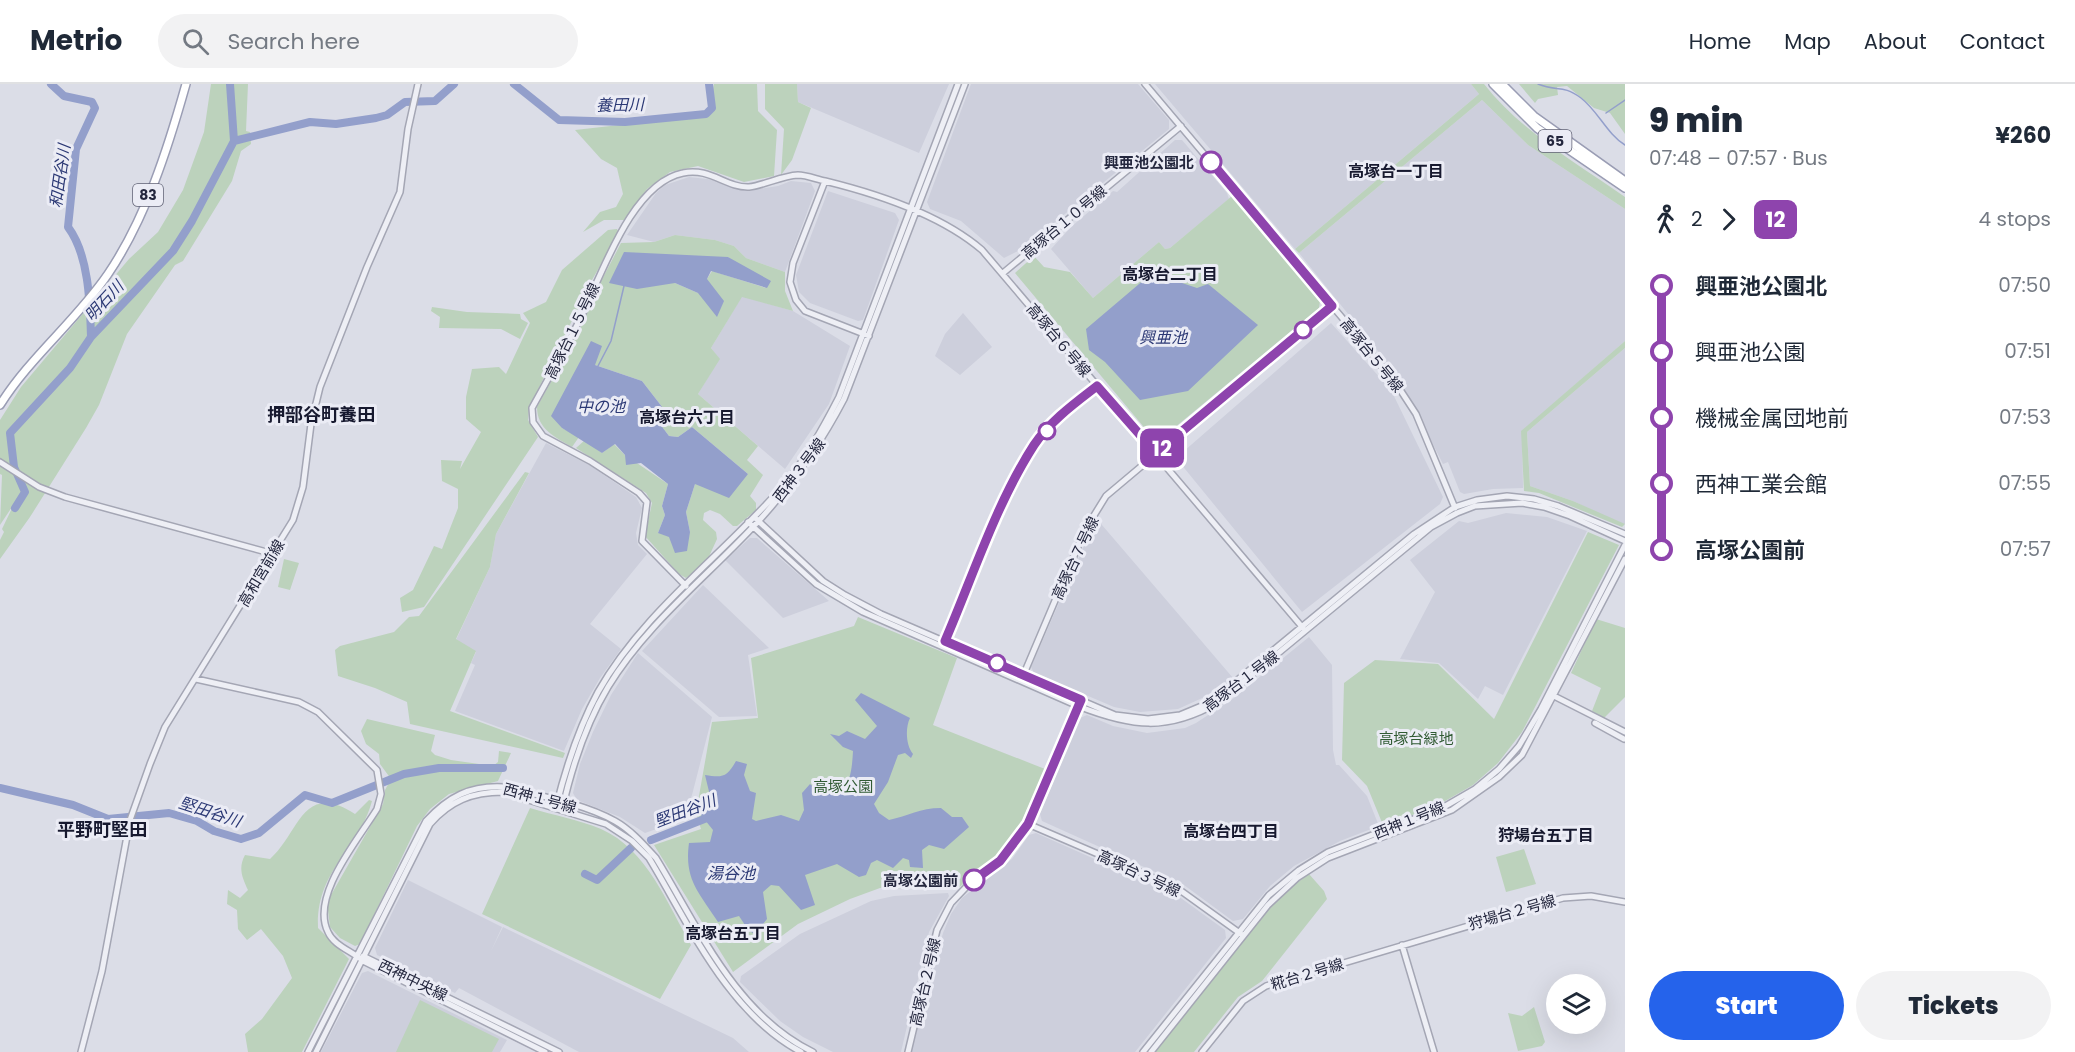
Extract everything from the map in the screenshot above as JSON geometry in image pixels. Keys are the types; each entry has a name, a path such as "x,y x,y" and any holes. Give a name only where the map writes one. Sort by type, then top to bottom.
{"main road":[{"name":"83","path":"0,405 23,374 88,299 119,255 144,205 166,148 186,84"},
{"name":"65","path":"1493,84 1537,128 1625,189"},
{"name":"65","path":"1502,84 1534,116 1625,181"}],"street":[{"name":"高和宮前線","path":"81,1052 102,970 131,816 165,727 293,520 303,487 310,423 320,387 367,267 400,192 418,84"},
{"name":"西神３号線","path":"560,805 577,752 609,686 634,651 756,519 819,434 839,397 866,335 958,84"},
{"name":"西神３号線","path":"913,211 965,84"},
{"name":"高塚台５号線","path":"1145,84 1381,363 1416,414 1456,510"},
{"name":"高塚台１０号線","path":"1004,273 1180,126"},
{"name":"高塚台１５号線","path":"686,586 642,541 647,502 639,493 590,461 543,436 533,422 532,408 583,314 596,282 624,229 651,191 659,184 682,173 699,171 747,187 799,175 825,181"},
{"name":"高塚台６号線","path":"825,181 859,190 963,233 1004,273 1306,631"},
{"path":"825,181 793,263 790,282 795,300 805,311 866,335"},
{"name":"高塚台７号線","path":"1020,681 1093,514 1106,496 1332,306"},
{"path":"943,648 1006,499 1035,444 1061,415 1097,386"},
{"path":"0,462 51,491 92,505 274,554"},
{"name":"高塚台１号線","path":"756,519 823,582 881,614 1023,675 1079,703 1115,715 1148,719 1180,715 1203,705 1236,682 1414,534 1477,500 1507,496 1534,499 1558,506 1625,534"},
{"name":"高塚台１号線","path":"751,525 816,584 863,612 1020,681 1133,724 1183,719 1219,702 1431,527 1456,510 1475,506 1522,503 1544,507 1570,516 1625,543"},
{"name":"西神３号線","path":"560,805 571,753 599,690 630,646 686,586 751,525"},
{"name":"西神１号線","path":"1143,1052 1241,933 1290,884 1328,858 1452,810 1499,777 1522,755 1625,543"},
{"name":"西神１号線","path":"1552,695 1625,559"},
{"path":"196,679 299,702 318,712 371,762 380,777 377,809 326,891 322,913 328,933 340,946 362,958"},
{"path":"1552,695 1625,732"},
{"name":"高塚台２号線","path":"908,1052 937,930 951,903 972,881 1000,861 1028,824 1079,703"},
{"path":"1595,723 1624,739"},
{"name":"西神１号線","path":"316,1052 426,820 441,804 467,791 492,786 504,787 614,821 637,838 656,858 744,998 779,1030 813,1052"},
{"name":"西神１号線","path":"560,805 606,824 632,841 649,858 730,989 756,1018 801,1052"},
{"name":"高塚台３号線","path":"1028,824 1177,888 1241,933"},
{"name":"狩場台２号線","path":"1402,945 1563,898 1591,896 1625,902"},
{"name":"西神１号線","path":"1151,1052 1241,933"},
{"path":"1402,945 1434,1052"},
{"name":"糀台２号線","path":"1202,1052 1243,1001 1256,991 1287,978 1402,945"},
{"name":"西神１号線","path":"308,1052 362,958"},
{"name":"西神中央線","path":"362,958 544,1052"},
{"name":"西神中央線","path":"362,958 559,1052"}],"shaded area":[{"path":"797,84 949,84 919,153 798,102"},
{"path":"971,84 1138,84 1169,120 1169,129 1022,249 1004,258 961,221 930,209 927,202"},
{"path":"1155,84 1471,84 1479,94 1295,249"},
{"path":"1482,100 1528,145 1625,209 1625,341 1522,431 1523,488 1493,489 1464,494 1460,492 1448,462 1443,464 1398,376 1299,253"},
{"path":"1175,140 1182,140 1227,193 1229,199 1170,248 1165,249 1159,242 1093,298 1051,249 1071,227 1113,191 1117,192"},
{"path":"689,177 716,180 745,191 778,186 791,181 811,183 815,191 785,272 746,258 734,246 715,240 675,235 654,242 627,235 656,193 665,185"},
{"path":"828,191 895,213 899,220 863,320 858,321 810,303 799,292 796,275"},
{"path":"742,296 793,311 850,346 829,404 785,469 698,394 719,359 711,348"},
{"path":"963,313 992,347 960,375 935,356 945,334"},
{"path":"1331,323 1391,390 1443,497 1440,504 1302,612 1176,458"},
{"path":"1625,348 1625,524 1621,524 1573,501 1530,486 1527,432"},
{"path":"546,443 591,466 636,497 642,508 636,533 638,545 647,554 590,624 621,649 600,678 582,709 564,751 455,711 475,665 471,663 476,652 456,640 490,567 496,534"},
{"path":"1506,513 1547,517 1587,531 1503,695 1485,686 1478,699 1439,663 1400,659 1435,592 1410,560 1459,521 1468,523"},
{"path":"1096,518 1233,678 1211,694 1178,709 1140,712 1114,707 1034,673 1031,667"},
{"path":"750,538 757,538 829,601 783,618 725,560"},
{"path":"703,585 769,648 748,655 757,716 719,717 642,651"},
{"path":"1309,637 1332,665 1333,750 1336,765 1339,765 1367,796 1379,826 1340,841 1294,866 1270,886 1243,919 1233,921 1184,885 1042,821 1040,814 1080,718 1087,715 1113,726 1147,733 1185,728 1234,698"},
{"path":"638,653 712,717 692,795 682,820 645,833 620,817 577,800 573,793 580,764 593,732 611,695"},
{"path":"1036,833 1178,896 1225,930 1226,938 1135,1052 911,1052 943,933 951,914 962,898 1012,859 1029,835"},
{"path":"408,880 502,927 491,951 503,927 733,1038 749,1052 579,1052 459,988 455,993 377,955 375,948"},
{"path":"948,893 949,896 929,932 901,1052 833,1052 803,1037 780,1021 740,982 741,976 800,934 871,901 894,896"},
{"path":"368,971 507,1040 500,1052 321,1052 362,973"}],"green space":[{"path":"211,84 248,84 246,131 250,132 251,144 241,151 232,181 183,261 175,265 127,334 99,405 30,517 0,559 0,540 4,532 2,529 14,504 0,525 2,475 0,474 0,420 21,387 129,259 158,232 183,190 204,132"},
{"path":"714,84 757,84 758,111 777,130 774,176 744,182 698,166 670,172 647,189 625,220 604,220 583,232 600,212 616,207 623,194 617,168 601,159 575,130 708,115"},
{"path":"765,84 797,84 798,102 811,108 792,160 781,175 784,129 765,109"},
{"path":"1471,84 1484,84 1515,117 1532,131 1625,197 1625,209 1528,145 1482,100 1299,253 1295,249 1479,94"},
{"path":"1519,84 1625,84 1625,134 1610,113 1594,108 1567,86 1557,87 1558,95 1538,99 1535,103"},
{"path":"1232,196 1320,301 1319,308 1162,438 1153,438 1015,273 1034,256 1044,267 1070,272 1093,298 1159,242 1165,249 1170,248"},
{"path":"617,229 619,233 592,280 529,408 528,420 538,437 424,607 402,612 400,598 413,590 434,546 442,549 458,508 458,489 442,481 441,460 462,461 460,469 481,432 466,419 466,397 472,369 499,367 506,374 530,323 523,313 546,302 562,270 608,230"},
{"path":"675,235 715,240 734,246 746,258 785,272 785,291 793,311 742,297 711,348 720,359 698,394 758,446 747,460 763,475 750,496 756,503 756,510 737,526 733,526 720,514 710,510 704,513 703,520 716,532 717,539 706,563 686,578 679,574 645,536 652,503 646,493 576,448 585,440 602,453 614,444 625,455 668,484 662,506 665,515 658,533 690,532 686,512 695,484 748,474 692,427 678,437 669,436 660,424 659,418 666,412 642,381 595,365 562,428 579,437 572,447 548,432 540,421 537,407 580,329 598,287 621,243 654,242","holes":["728,257 766,288 712,271 698,293 675,283"]},
{"path":"432,307 467,312 520,314 521,319 528,323 520,339 501,329 439,328 440,317 431,311"},
{"path":"1625,341 1625,348 1527,432 1530,486 1573,501 1625,524 1622,527 1539,493 1524,491 1521,431"},
{"path":"525,472 529,473 496,534 490,567 456,639 476,651 450,711 565,753 563,758 410,724 407,702 375,688 338,676 335,650 340,646 394,632 409,617 419,616"},
{"name":"高塚台緑地","path":"1588,532 1619,545 1522,732 1498,763 1473,785 1433,808 1383,825 1367,786 1342,760 1344,683 1375,660 1438,664 1494,719"},
{"path":"284,559 299,563 290,590 278,587"},
{"name":"高塚公園","path":"858,617 957,658 933,725 1045,769 1018,830 994,859 957,889 880,888 850,899 798,924 733,972 654,845 701,829 696,813 712,722 758,718 751,658 854,626"},
{"path":"1596,619 1625,628 1625,697 1604,718 1592,711 1601,688 1571,673"},
{"path":"367,719 435,735 431,751 435,755 451,760 493,766 498,762 499,751 511,753 498,781 449,794 430,809 417,826 360,944 355,946 340,938 330,927 327,902 383,804 385,790 391,779 380,764 379,754 366,744 361,731"},
{"path":"369,800 372,801 366,819 331,875 319,908 318,928 349,959 302,1052 248,1052 245,1034 262,1019 292,978 283,956 261,929 247,940 238,929 237,910 227,904 228,890 240,898 248,890 242,873 245,855 270,859 304,814 312,807 323,803 337,805 355,814"},
{"path":"530,808 593,826 617,838 644,864 655,880 691,945 660,999 482,914"},
{"path":"1524,849 1536,884 1506,892 1496,857"},
{"path":"1309,874 1324,891 1327,899 1262,981 1238,997 1194,1052 1155,1052 1264,914 1295,884"},
{"path":"420,1000 499,1039 492,1052 396,1052"},
{"path":"1534,1007 1545,1042 1542,1046 1518,1051 1508,1013 1522,1016"}],"water":[{"path":"624,252 728,257 771,281 767,288 711,271 707,279 724,301 717,317 698,293 675,283 637,289 609,283"},
{"name":"興亜池","path":"1152,273 1197,288 1208,284 1258,325 1188,391 1140,400 1105,362 1089,350 1086,329"},
{"name":"中の池","path":"591,341 602,346 595,365 642,381 666,412 665,418 659,418 660,424 669,436 678,437 692,427 748,474 729,498 695,484 686,512 690,532 687,551 675,553 669,537 658,533 665,515 662,506 668,484 641,463 626,465 625,455 615,444 602,453 562,428 551,416"},
{"name":"湯谷池","path":"861,693 910,718 907,737 913,754 911,758 905,753 898,755 888,782 874,804 879,813 889,820 941,808 952,817 962,817 969,827 944,849 929,845 922,850 923,868 910,867 909,860 903,858 893,868 877,860 871,863 866,875 859,877 837,864 805,875 815,905 801,910 779,886 771,885 763,892 767,919 755,934 749,931 739,916 718,922 699,894 691,876 688,856 689,843 710,842 713,830 701,815 703,806 712,804 705,775 724,775 736,761 747,764 744,775 750,791 756,793 752,819 756,821 781,815 799,821 804,810 802,793 810,784 820,791 835,793 841,791 849,780 853,751 843,747 830,734 839,736 847,731 865,739 877,726 855,700"}],"waterway":[{"name":"和田谷川","path":"51,84 64,96 92,102 95,108 76,149 68,227 75,238 84,265 89,295 91,337"},
{"name":"明石川","path":"15,508 25,492 14,467 10,433 70,368 91,337 173,251 192,221 234,141 230,84"},
{"name":"養田川","path":"234,141 310,122 336,124 376,118 387,115 405,102 435,101 454,84"},
{"name":"養田川","path":"514,84 559,120 625,122 706,114 712,108 709,84"},
{"path":"1538,84 1569,91 1581,98 1593,109 1613,135 1625,145"},
{"path":"1606,113 1625,100"},
{"path":"598,366 611,341 624,286"},
{"name":"堅田谷川","path":"0,788 73,805 108,819 169,813 197,821 214,831 241,839 259,833 305,795 332,803 404,774 439,768 503,768"},
{"name":"堅田谷川","path":"651,840 712,816"},
{"name":"堅田谷川","path":"585,874 597,880 631,848"}],"bus line":[{"name":"12","path":"974,880 1000,861 1016,843 1028,824 1081,700 945,641 1006,499 1035,444 1061,415 1097,386 1156,453 1332,306 1211,162"}],"place":[{"name":"興亜池公園北","path":"1211,162"},
{"name":"高塚公園前","path":"974,880"}],"district":[{"name":"高塚台一丁目","path":"1396,171"},
{"name":"高塚台二丁目","path":"1170,274"},
{"name":"押部谷町養田","path":"321,414"},
{"name":"高塚台六丁目","path":"687,417"},
{"name":"平野町堅田","path":"102,829"},
{"name":"高塚台四丁目","path":"1231,831"},
{"name":"狩場台五丁目","path":"1546,835"},
{"name":"高塚台五丁目","path":"733,933"}]}
